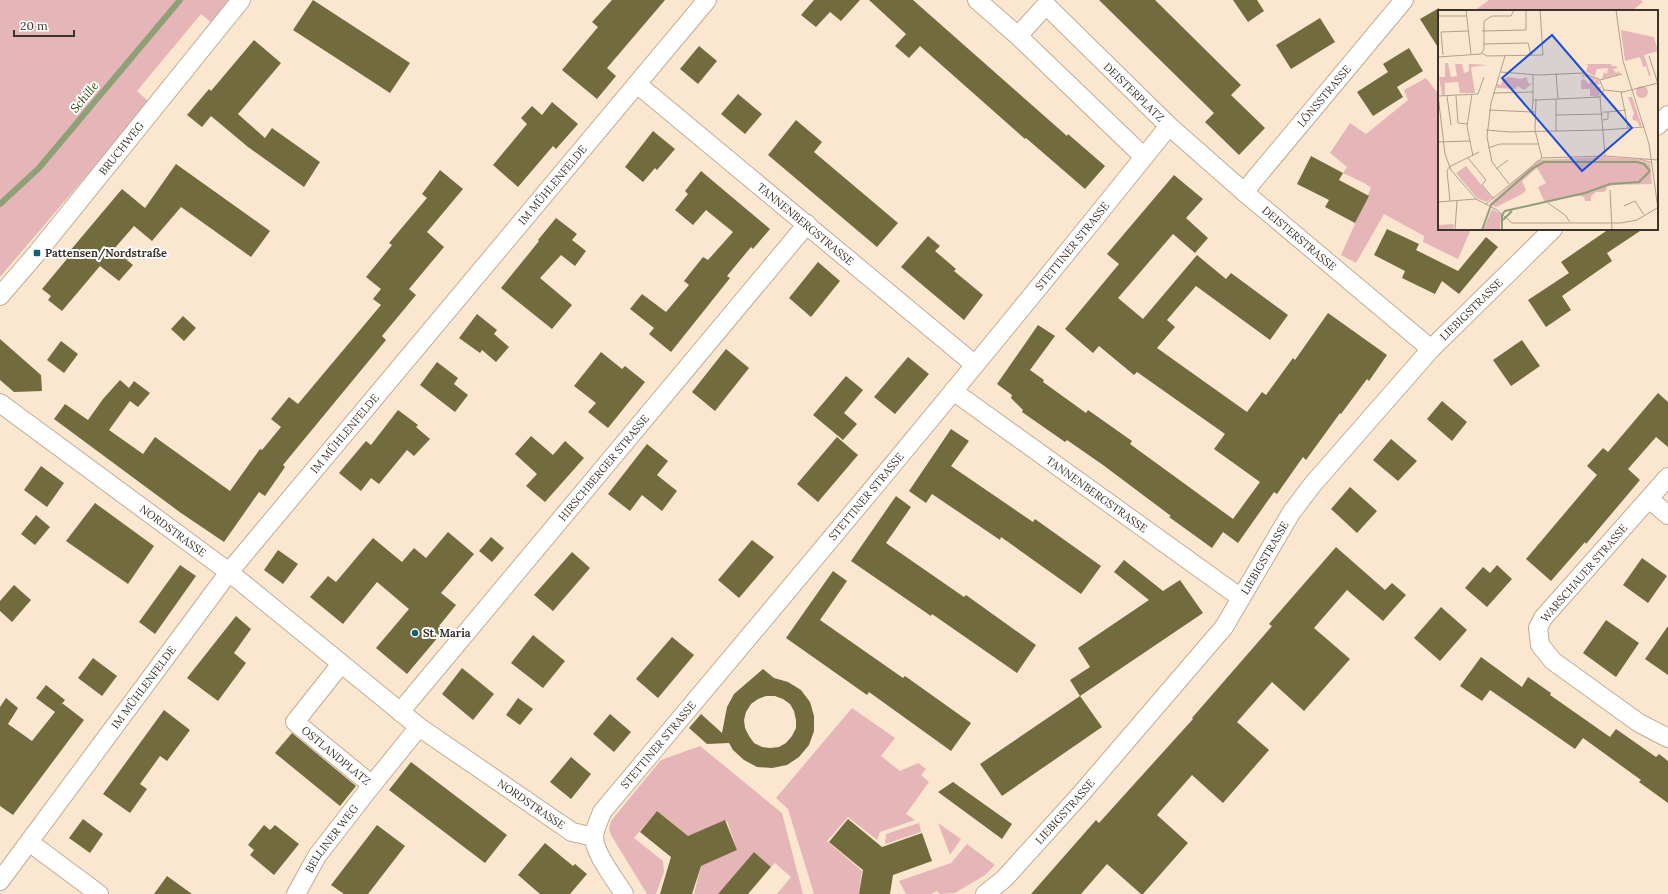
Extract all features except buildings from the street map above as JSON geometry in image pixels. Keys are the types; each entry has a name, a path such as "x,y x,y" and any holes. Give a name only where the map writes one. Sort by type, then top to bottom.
{"street":[{"name":"BRUCHWEG","path":"0,296 37,253 241,0"},
{"name":"IM MÜHLENFELDE","path":"0,881 229,572 707,0"},
{"path":"977,0 1018,36 1144,157"},
{"name":"LÖNSSTRASSE","path":"1244,192 1404,0"},
{"name":"DEISTERPLATZ","path":"1018,36 1048,2 1169,126 1144,157"},
{"name":"TANNENBERGSTRASSE","path":"637,84 974,364"},
{"path":"1658,125 1668,115"},
{"name":"DEISTERSTRASSE","path":"1169,126 1244,192 1431,349"},
{"name":"STETTINER STRASSE","path":"594,837 602,812 953,391 1144,157"},
{"name":"HIRSCHBERGER STRASSE","path":"400,712 807,224"},
{"name":"LIEBIGSTRASSE","path":"984,894 1004,879 1125,743 1224,627 1291,513 1313,484 1431,349 1552,230"},
{"name":"TANNENBERGSTRASSE","path":"953,391 1241,598"},
{"name":"NORDSTRASSE","path":"0,403 229,572 341,664"},
{"name":"WARSCHAUER STRASSE","path":"1668,477 1543,618 1538,628 1540,645 1553,660 1639,723 1668,738"},
{"path":"1649,499 1668,515"},
{"path":"341,664 419,727"},
{"name":"OSTLANDPLATZ","path":"341,664 295,722 372,786 419,727"},
{"name":"NORDSTRASSE","path":"419,727 572,832 594,837"},
{"name":"BELLINER WEG","path":"296,894 317,856 372,786"},
{"path":"594,837 598,853 624,894"},
{"path":"28,842 99,894"}],"shaded area":[{"path":"0,0 233,0 213,24 201,14 137,91 149,102 0,277"},
{"path":"1489,0 1641,0 1643,2 1633,10 1475,10"},
{"path":"1426,78 1436,91 1438,90 1438,230 1471,230 1458,259 1423,242 1424,236 1384,214 1356,263 1341,255 1371,188 1343,173 1347,167 1330,153 1350,123 1366,134 1408,100 1404,90"},
{"path":"852,708 895,738 881,756 900,771 918,763 926,769 921,775 929,782 906,814 915,820 880,832 877,840 848,817 827,841 862,871 859,894 814,894 788,809 776,798"},
{"path":"700,746 782,813 803,894 777,894 791,877 775,863 771,867 754,852 718,894 694,894 701,866 737,850 727,821 688,836 657,811 634,838 663,861 664,872 656,894 647,894 611,835 609,829 611,821 661,760"},
{"path":"919,823 921,832 885,844 886,834"},
{"path":"938,823 961,839 950,855"},
{"path":"967,844 995,865 985,875 955,893 940,894 937,891 931,894 906,894 899,881 951,863"}],"waterway":[{"name":"Schille","path":"0,204 39,168 180,0"}],"place":[{"name":"Pattensen/Nordstraße","path":"37,253"},
{"name":"St. Maria","path":"415,633"}]}
